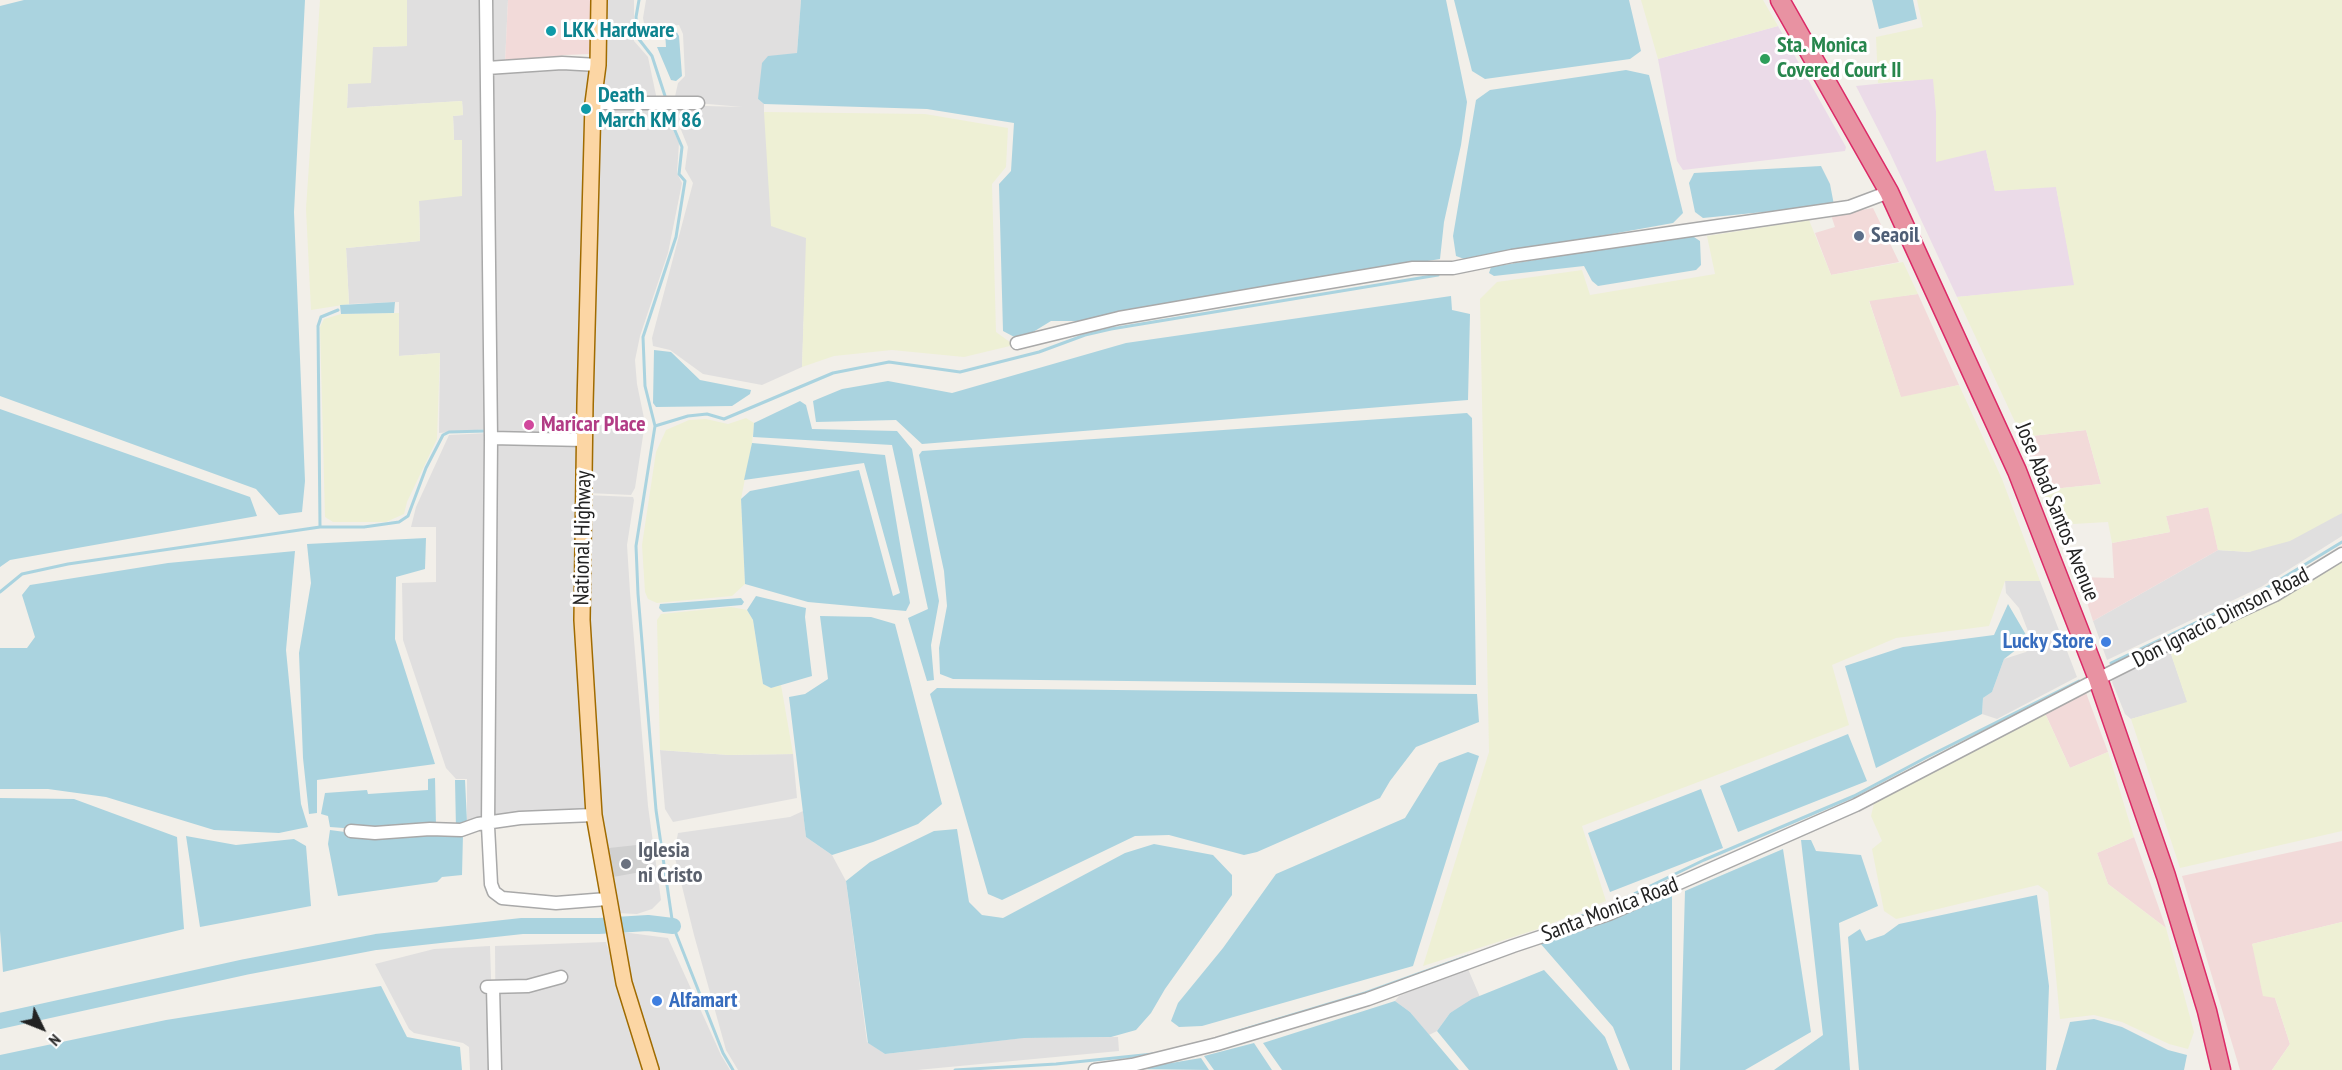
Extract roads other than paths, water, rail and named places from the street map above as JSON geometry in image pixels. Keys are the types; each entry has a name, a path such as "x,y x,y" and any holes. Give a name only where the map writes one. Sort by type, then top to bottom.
{"highway":[{"name":"Jose Abad Santos Avenue","path":"1780,0 1889,192 2017,471 2098,679 2175,901 2221,1070"}],"main road":[{"name":"National Highway","path":"599,0 598,65 593,103 582,620 594,815 620,966 651,1070"}],"street":[{"path":"486,0 491,438 488,822 491,884 494,892 502,898 556,903 608,900"},
{"path":"487,68 562,63 598,65"},
{"path":"593,103 653,101 698,103"},
{"path":"1017,343 1119,318 1369,275 1413,268 1454,268 1524,254 1849,207 1889,192"},
{"path":"491,438 585,440"},
{"name":"Don Ignacio Dimson Road","path":"2098,679 2275,595 2342,554"},
{"name":"Santa Monica Road","path":"1095,1070 1132,1065 1217,1044 1368,999 1492,953 1609,914 1856,806 2098,679"},
{"path":"351,831 375,833 430,829 461,830 488,822 531,817 594,815"},
{"path":"495,1070 489,987 528,986 561,977"}],"water":[{"path":"24,0 305,0 294,212 305,481 302,512 279,515 256,489 0,396 0,6"},
{"path":"801,0 1446,0 1467,102 1461,145 1444,222 1440,259 1116,312 1097,321 1051,321 1020,340 1003,331 999,184 1011,171 1014,123 927,109 764,104 758,99 762,63 768,56 797,53"},
{"path":"1454,0 1629,0 1641,51 1630,59 1485,79 1472,71"},
{"path":"1872,0 1913,0 1917,19 1879,29"},
{"path":"675,29 679,36 682,76 676,81 671,80 657,47 666,47 665,31"},
{"path":"1626,70 1649,75 1683,213 1673,223 1467,260 1456,256 1453,236 1476,100 1490,90"},
{"path":"1821,166 1830,184 1834,205 1703,218 1695,212 1689,183 1694,173"},
{"path":"1691,235 1700,241 1701,265 1696,270 1598,286 1592,281 1584,266 1494,276 1489,273 1491,267"},
{"path":"1451,296 1452,310 1470,314 1468,400 922,444 896,420 816,422 813,401 842,389 888,381 952,393 1126,343"},
{"path":"395,302 394,313 341,314 340,305"},
{"path":"654,350 671,352 700,380 751,390 750,394 732,406 656,407 653,403"},
{"path":"800,401 806,405 812,429 897,431 912,449 939,601 931,645 934,680 927,681 908,618 928,609 892,445 753,437 754,423"},
{"path":"0,409 250,497 257,516 10,560 0,567"},
{"path":"1467,413 1472,418 1476,685 953,679 940,674 939,648 947,606 944,571 919,455 922,451"},
{"path":"752,443 885,455 910,603 906,611 808,602 745,584 741,499 750,491 859,470 893,596 900,593 864,463 744,480"},
{"path":"426,538 425,569 396,577 395,639 435,764 317,780 317,813 309,814 303,758 299,653 311,583 307,544"},
{"path":"295,551 286,650 301,804 308,827 279,833 214,830 106,797 48,789 0,789 0,648 27,648 35,637 22,595 30,585 168,563"},
{"path":"756,596 806,608 812,676 771,688 763,684 753,620 747,610"},
{"path":"741,598 744,602 742,605 663,612 659,608 660,604"},
{"path":"2008,604 2029,640 2004,659 1992,692 1983,698 1982,714 1876,768 1845,666 1903,647 1994,635"},
{"path":"820,616 871,617 895,624 942,804 918,824 832,855 806,837 789,697 805,694 828,679"},
{"path":"937,688 1477,694 1479,722 1416,747 1380,798 1257,852 1244,855 1169,835 1135,836 1002,900 988,894 930,694"},
{"path":"1848,734 1867,781 1738,832 1720,786"},
{"path":"1468,752 1479,756 1413,966 1202,1026 1179,1027 1171,1021 1178,1003 1223,948 1276,874 1405,818 1439,763"},
{"path":"435,778 436,826 371,830 330,827 328,816 321,814 325,793 367,790 368,794 428,790 428,779"},
{"path":"455,780 465,780 467,822 456,829"},
{"path":"1701,789 1723,848 1610,892 1588,833"},
{"path":"0,798 74,799 177,837 184,929 3,972 0,931"},
{"path":"957,829 969,902 982,915 1003,918 1125,853 1154,844 1213,855 1232,875 1232,895 1165,989 1151,1013 1136,1030 1111,1037 1024,1038 885,1054 868,1043 846,881 870,862 934,831"},
{"path":"330,830 375,836 463,834 462,875 442,877 437,882 338,896 328,844"},
{"path":"186,836 236,845 294,839 306,846 311,906 200,927"},
{"path":"1801,840 1811,840 1816,851 1861,855 1878,906 1839,923 1850,1070 1774,1070 1823,1035"},
{"path":"1783,849 1811,1032 1745,1070 1680,1070 1685,891"},
{"path":"1672,892 1672,1070 1630,1070 1613,1027 1540,943"},
{"path":"2037,895 2049,986 2046,1070 1859,1070 1848,937 1860,929 1866,941 1884,935 1899,924"},
{"path":"1544,970 1605,1037 1618,1070 1469,1070 1437,1031 1450,1013 1472,999"},
{"path":"381,986 407,1037 460,1047 462,1070 0,1070 0,1055 166,1020"},
{"path":"1395,1001 1410,1012 1459,1070 1282,1070 1263,1043"},
{"path":"2094,1019 2122,1027 2168,1050 2187,1055 2184,1070 2056,1070 2070,1022"},
{"path":"1254,1043 1272,1070 1214,1070 1204,1056"},
{"path":"1201,1058 1209,1070 1135,1069"}],"waterway":[{"path":"639,0 636,17 638,38 652,56 666,99"},
{"path":"664,105 682,147 679,174 685,181 676,237 643,337 645,386 655,426 636,546 638,594 656,810 673,926 723,1053 733,1070"},
{"path":"655,426 688,416 707,414 724,419 833,373 889,362 960,372 1039,352 1085,335 1111,329 1438,275"},
{"path":"320,527 318,326 321,317 338,310"},
{"path":"0,592 22,574 68,564 320,527 364,527 399,522 408,516 426,468 443,435 449,432 485,431"},
{"path":"2111,663 2258,593 2342,542"},
{"path":"1556,925 1607,907 1704,860 1854,796 2079,681"},
{"path":"0,1021 245,967 376,942 522,926 599,926 648,923 673,926"},
{"path":"1229,1034 1365,993 1468,956"},
{"path":"955,1070 1056,1064 1153,1054"}],"place":[{"name":"LKK Hardware","path":"551,31"},
{"name":"Sta. Monica Covered Court II","path":"1765,59"},
{"name":"Death March KM 86","path":"586,109"},
{"name":"Seaoil","path":"1859,236"},
{"name":"Maricar Place","path":"529,425"},
{"name":"Lucky Store","path":"2106,642"},
{"name":"Iglesia ni Cristo","path":"626,864"},
{"name":"Alfamart","path":"657,1001"}]}
